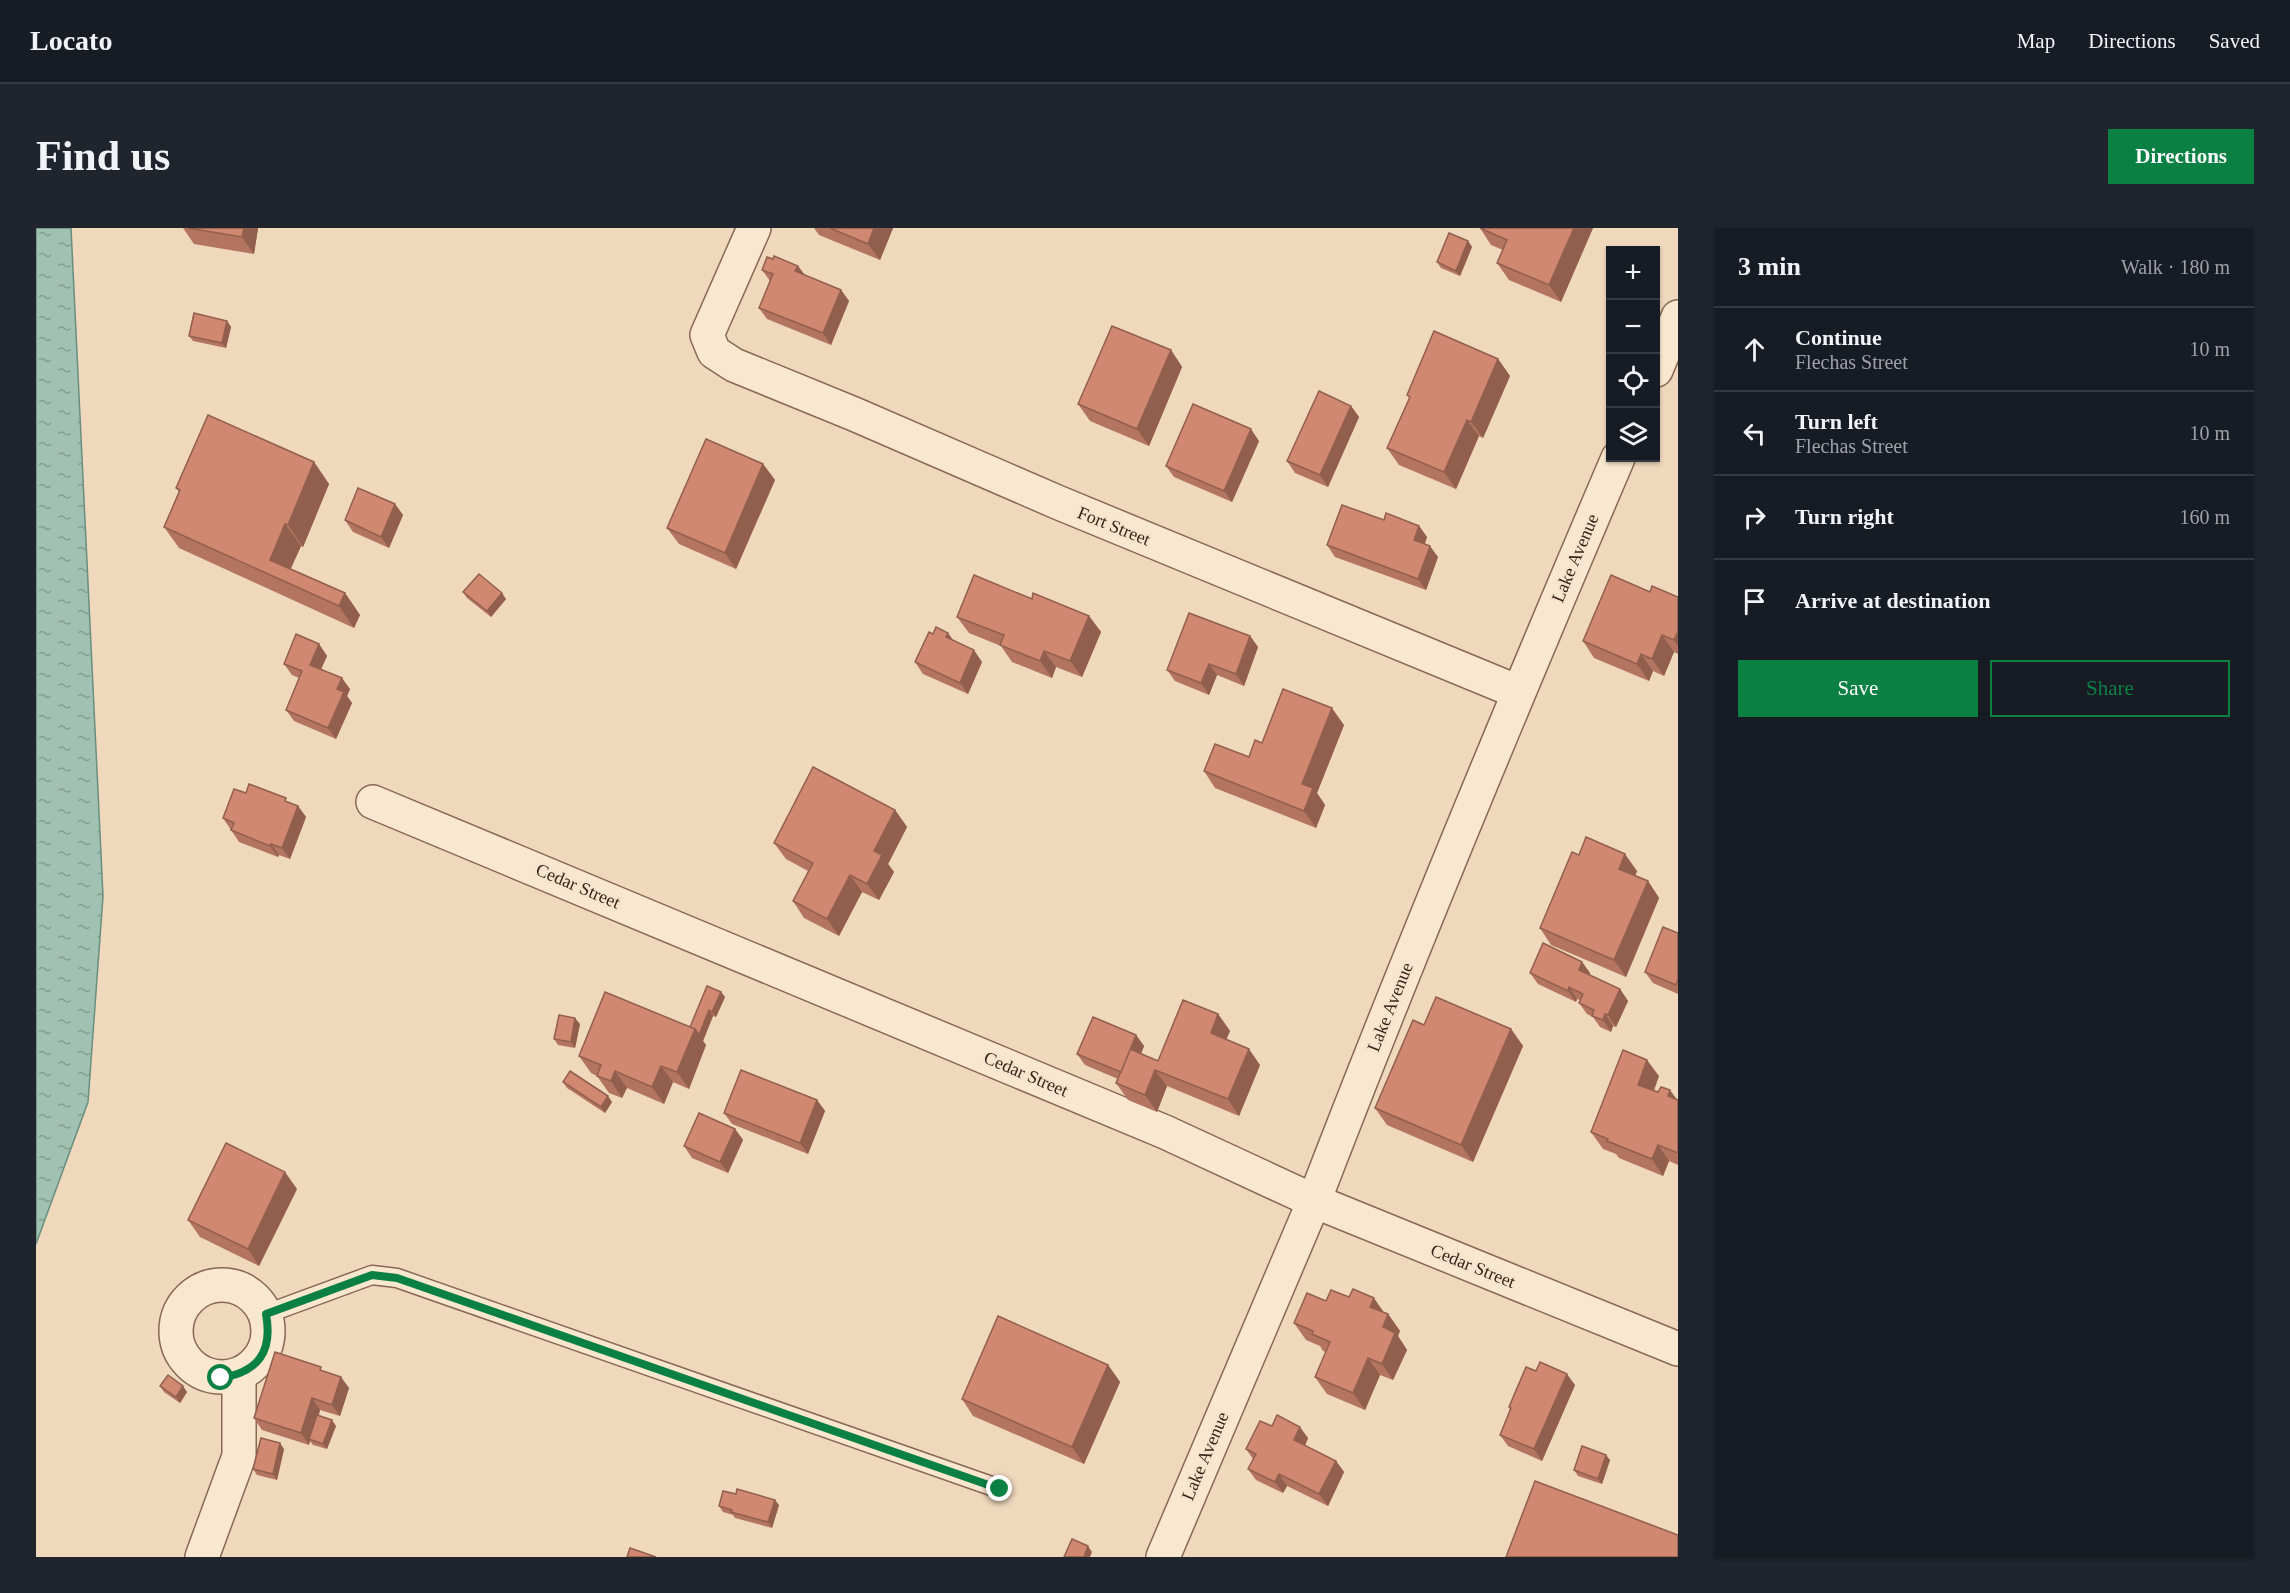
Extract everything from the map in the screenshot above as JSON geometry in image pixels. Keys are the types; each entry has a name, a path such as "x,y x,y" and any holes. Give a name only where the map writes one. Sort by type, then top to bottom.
{"street":[{"name":"Fort Street","path":"754,228 708,335 714,352 734,365 1057,502 1518,692"},
{"path":"1660,360 1678,317"},
{"name":"Lake Avenue","path":"1163,1557 1314,1201 1362,1075 1518,692 1616,462"},
{"name":"Cedar Street","path":"373,802 1154,1128 1314,1201 1678,1349"},
{"path":"224,1284 241,1288 256,1299 266,1314 269,1332 265,1350 254,1365 239,1375 221,1378 203,1374 188,1363 178,1348 175,1330 179,1312 190,1297 206,1287 224,1284"},
{"path":"202,1557 239,1456 239,1375"}],"lane":[{"path":"266,1314 372,1275 397,1278 1000,1489"}],"water":[{"path":"36,228 71,228 103,896 88,1102 36,1244"}],"building":[{"path":"188,228 244,228 242,237"},
{"path":"830,228 874,228 868,244"},
{"path":"1480,228 1574,228 1549,285 1497,263 1507,240"},
{"path":"1449,233 1468,241 1456,271 1437,262"},
{"path":"774,256 798,266 795,271 841,290 823,333 759,308 773,274 762,270 767,257 773,259"},
{"path":"194,313 227,321 222,343 189,336"},
{"path":"1112,326 1171,350 1137,429 1078,404"},
{"path":"1434,331 1498,359 1471,422 1467,420 1444,472 1387,448 1410,397 1407,395"},
{"path":"1319,391 1351,406 1320,475 1287,461"},
{"path":"1193,404 1251,429 1224,491 1166,466"},
{"path":"208,415 314,462 288,525 285,524 270,560 345,593 339,606 164,527 180,490 176,488"},
{"path":"706,439 763,464 725,553 667,528"},
{"path":"358,488 395,504 381,537 345,520"},
{"path":"1342,505 1384,520 1386,513 1419,526 1414,540 1430,546 1418,579 1327,545"},
{"path":"479,574 502,593 487,611 463,592"},
{"path":"974,575 1032,599 1033,593 1089,616 1070,661 1044,651 1040,661 1000,645 1004,635 957,617"},
{"path":"1611,575 1650,592 1652,586 1678,597 1678,631 1674,640 1662,635 1652,659 1641,654 1637,664 1583,641"},
{"path":"1189,613 1250,636 1236,674 1209,664 1201,683 1167,670"},
{"path":"936,627 948,633 946,637 974,650 960,683 915,662 929,632 933,634"},
{"path":"296,634 319,644 310,665 342,678 337,689 344,692 328,728 286,710 302,671 284,664"},
{"path":"1283,689 1332,708 1302,784 1313,788 1304,811 1204,771 1215,744 1249,757 1255,740 1262,743"},
{"path":"813,767 895,810 874,851 882,855 867,884 850,875 827,919 793,901 813,863 774,843"},
{"path":"249,784 286,798 285,801 298,806 282,848 271,844 270,846 231,830 234,823 223,818 234,789 246,793"},
{"path":"1586,837 1625,854 1619,869 1648,881 1614,960 1540,928 1572,852 1579,855"},
{"path":"1663,927 1678,933 1676,985 1645,972"},
{"path":"1543,943 1582,962 1579,970 1620,989 1608,1015 1605,1014 1603,1020 1592,1016 1594,1010 1579,1003 1583,994 1569,987 1568,991 1530,973"},
{"path":"707,986 721,992 712,1012 709,1010 699,1035 695,1029 690,1027"},
{"path":"605,992 695,1029 677,1072 661,1066 652,1087 615,1071 611,1081 597,1076 601,1065 579,1056"},
{"path":"1436,997 1511,1029 1461,1145 1375,1108 1413,1020 1424,1025"},
{"path":"1183,1000 1218,1014 1211,1033 1249,1049 1228,1099 1155,1070 1145,1095 1116,1083 1130,1049 1158,1061"},
{"path":"559,1015 575,1018 571,1042 554,1039"},
{"path":"1093,1017 1136,1035 1121,1072 1077,1054"},
{"path":"1623,1050 1647,1060 1638,1085 1658,1092 1661,1087 1670,1090 1668,1096 1678,1100 1678,1153 1658,1145 1652,1159 1591,1132"},
{"path":"741,1070 817,1100 800,1143 724,1113"},
{"path":"570,1071 608,1096 601,1107 563,1082"},
{"path":"699,1113 735,1129 720,1162 684,1146"},
{"path":"226,1143 285,1172 248,1249 188,1220"},
{"path":"1353,1289 1374,1298 1370,1307 1388,1314 1383,1327 1395,1333 1382,1364 1368,1358 1353,1393 1315,1377 1330,1342 1294,1323 1307,1293 1326,1301 1331,1290 1349,1297"},
{"path":"998,1316 1108,1365 1072,1447 962,1399"},
{"path":"275,1352 321,1367 320,1370 341,1377 332,1405 312,1398 301,1433 254,1418"},
{"path":"1540,1362 1567,1374 1534,1449 1500,1435 1526,1367 1536,1371"},
{"path":"168,1375 183,1386 176,1397 160,1386"},
{"path":"317,1415 332,1420 323,1444 309,1439"},
{"path":"1277,1415 1300,1427 1294,1440 1336,1461 1319,1494 1279,1474 1275,1482 1248,1469 1256,1454 1246,1449 1260,1421 1272,1426"},
{"path":"261,1438 280,1443 273,1474 253,1469"},
{"path":"1582,1446 1606,1455 1598,1479 1574,1470"},
{"path":"1535,1481 1678,1535 1678,1557 1506,1557"},
{"path":"737,1489 775,1500 768,1522 731,1512 732,1510 719,1506 723,1491 736,1494"},
{"path":"1072,1539 1088,1546 1084,1557 1064,1557"},
{"path":"630,1548 656,1557 627,1557"}],"route":[{"path":"221,1378 239,1375 254,1365 265,1350 269,1332 266,1314 372,1275 397,1278 1000,1489"}]}
